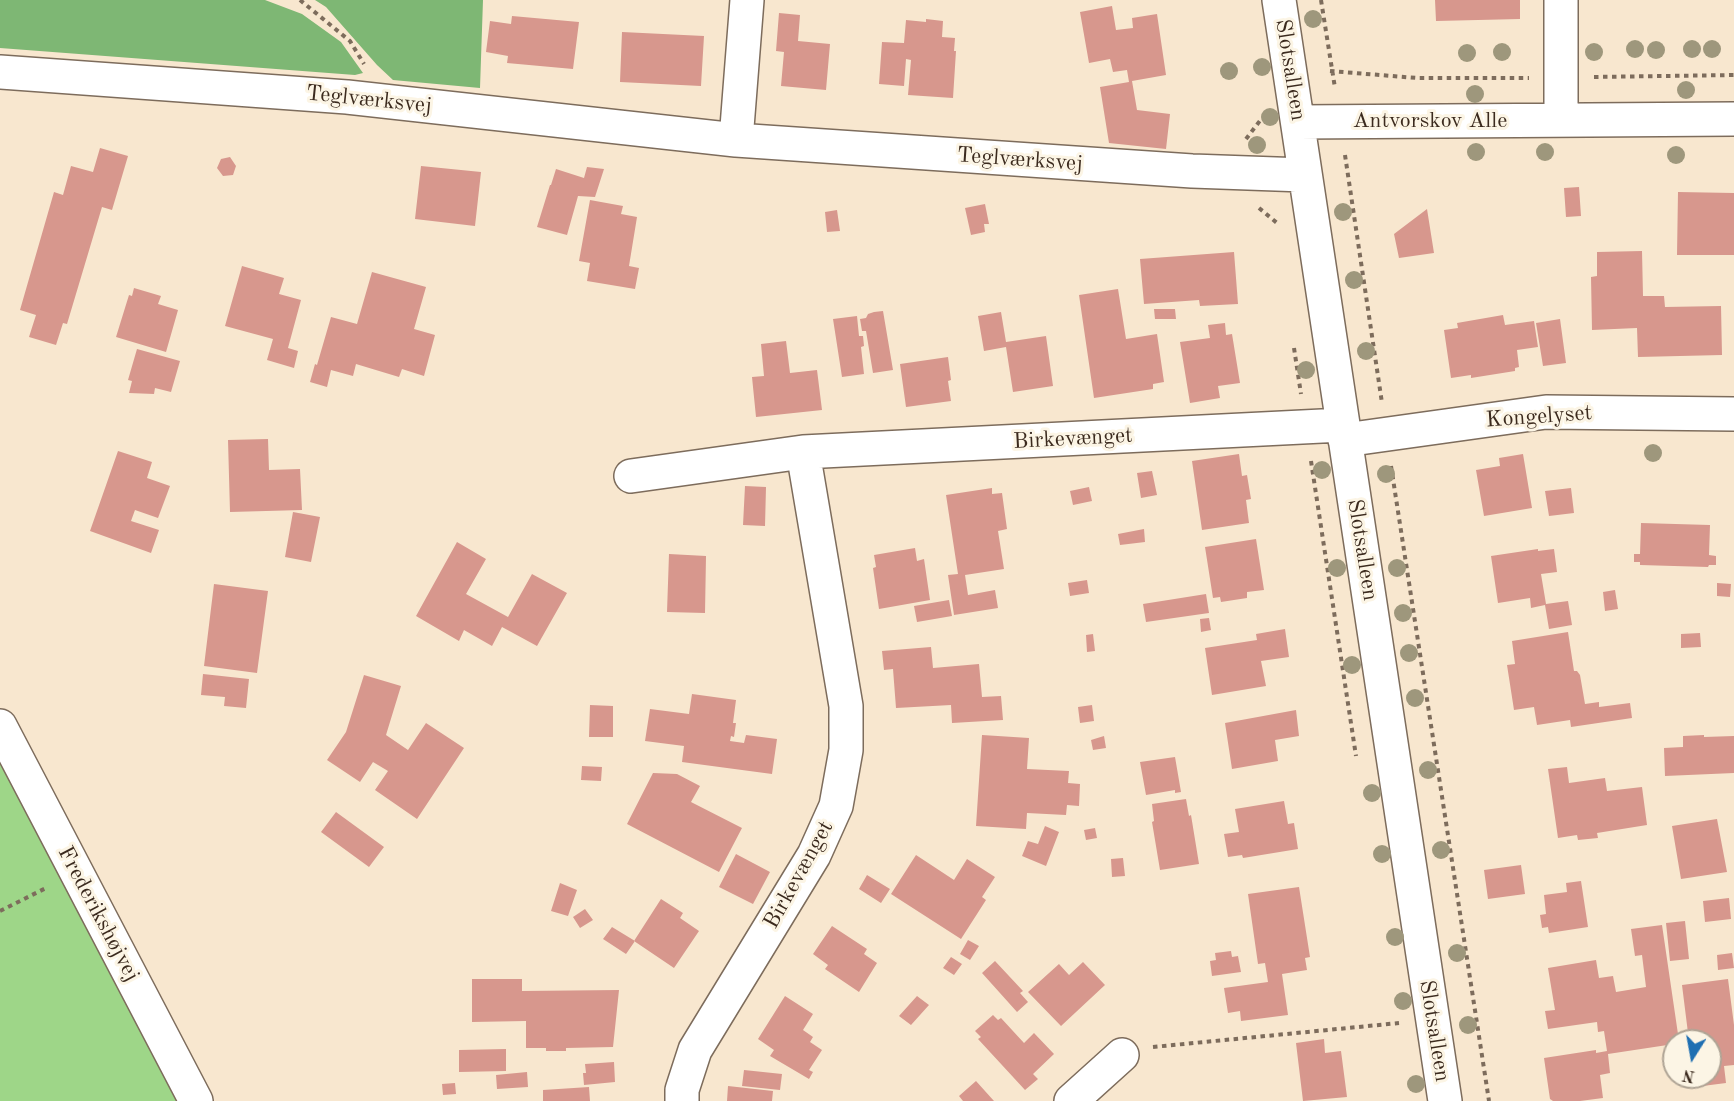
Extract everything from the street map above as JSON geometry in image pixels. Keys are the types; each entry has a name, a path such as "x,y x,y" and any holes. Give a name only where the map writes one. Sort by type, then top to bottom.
{"street":[{"path":"736,140 747,0"},
{"name":"Slotsalleen","path":"1279,0 1445,1101"},
{"path":"1560,0 1561,120"},
{"name":"Teglværksvej","path":"0,72 386,101 736,140 1192,171 1304,176"},
{"name":"Antvorskov Alle","path":"1299,122 1734,119"},
{"name":"Kongelyset","path":"1344,432 1386,434 1546,412 1734,414"},
{"name":"Birkevænget","path":"631,476 803,452 1344,432"},
{"name":"Birkevænget","path":"682,1101 682,1090 695,1050 814,855 836,806 846,750 846,706 803,452"},
{"name":"Frederikshøjvej","path":"0,726 196,1101"},
{"path":"1071,1101 1122,1055"}],"path":[{"path":"300,0 350,41 386,101"},
{"path":"1321,0 1490,1101"},
{"path":"1290,68 1417,78 1734,75"},
{"path":"0,910 77,873"},
{"path":"1122,1055 1143,1048 1432,1019"}],"green space":[{"path":"0,0 265,0 302,14 341,42 363,73 355,75 0,48"},
{"path":"315,0 483,0 480,88 393,80 326,7"},
{"path":"0,750 183,1101 0,1101"}],"building":[{"path":"1435,0 1520,0 1520,19 1436,21"},
{"path":"1112,6 1116,30 1133,28 1132,18 1157,14 1166,75 1132,81 1137,110 1170,114 1166,149 1109,143 1100,87 1129,82 1127,70 1113,72 1110,59 1089,63 1080,12"},
{"path":"779,13 800,15 798,41 830,44 826,90 781,86 784,52 776,51"},
{"path":"512,16 579,22 573,69 507,63 508,56 486,52 490,21 511,24"},
{"path":"926,19 943,21 942,37 955,38 953,98 908,95 911,60 906,59 904,86 879,84 882,42 904,43 906,20 926,22"},
{"path":"622,32 704,36 701,86 620,82"},
{"path":"100,148 128,156 112,210 102,207 67,324 63,323 56,345 29,337 36,315 20,310 54,192 63,195 71,166 93,172"},
{"path":"230,157 236,166 233,175 223,176 217,168 221,159"},
{"path":"421,166 481,172 475,226 415,219"},
{"path":"587,167 604,169 595,197 578,196 567,235 537,227 556,169 584,178"},
{"path":"1579,187 1581,216 1566,217 1564,188"},
{"path":"1678,192 1734,193 1734,255 1677,255"},
{"path":"590,200 623,206 621,214 637,217 629,266 639,268 635,289 587,281 590,263 579,261"},
{"path":"985,204 989,224 984,224 985,232 971,235 965,208"},
{"path":"1427,209 1434,253 1399,258 1394,234"},
{"path":"837,210 840,231 827,232 825,212"},
{"path":"1642,251 1643,296 1664,296 1665,307 1721,306 1722,355 1638,357 1637,328 1592,330 1591,277 1597,276 1597,252"},
{"path":"1234,252 1238,304 1200,306 1199,300 1144,304 1140,259"},
{"path":"242,266 284,278 279,294 301,300 288,348 298,351 294,368 267,360 273,339 225,326"},
{"path":"372,272 426,287 414,329 435,335 424,376 402,369 399,377 356,364 353,376 331,370 327,387 310,382 331,317 357,324"},
{"path":"134,288 161,296 158,304 178,310 166,352 116,337 129,295 132,296"},
{"path":"1118,289 1126,339 1157,334 1164,382 1153,384 1153,389 1094,398 1079,295"},
{"path":"1154,309 1175,309 1176,319 1155,319"},
{"path":"883,311 893,370 873,373 866,331 862,331 860,319 866,318 868,314"},
{"path":"1001,312 1006,342 1046,336 1053,386 1013,392 1006,347 984,351 978,316"},
{"path":"1503,315 1505,325 1534,321 1538,347 1517,350 1519,367 1515,368 1515,371 1471,378 1471,375 1451,378 1444,330 1458,328 1457,323"},
{"path":"857,316 859,336 863,336 864,346 861,347 864,374 842,377 833,319"},
{"path":"1560,319 1566,363 1543,366 1536,323"},
{"path":"1225,323 1226,335 1232,334 1240,383 1218,386 1220,398 1190,403 1180,342 1210,338 1208,325"},
{"path":"786,341 790,373 817,370 822,410 756,417 752,377 764,376 761,344"},
{"path":"137,349 180,361 171,392 155,388 154,394 129,393 132,381 128,380"},
{"path":"948,357 951,401 906,407 900,364"},
{"path":"268,439 269,470 300,469 302,510 230,512 228,440"},
{"path":"118,451 152,462 147,478 170,486 158,518 135,510 131,521 159,530 151,553 90,531"},
{"path":"1239,454 1242,476 1247,475 1251,499 1246,500 1249,523 1202,530 1192,461"},
{"path":"1523,454 1532,508 1484,516 1476,470 1500,466 1499,458"},
{"path":"1152,471 1157,495 1141,498 1137,473"},
{"path":"745,486 766,487 765,526 743,525"},
{"path":"1089,487 1092,501 1073,505 1070,491"},
{"path":"992,488 992,494 1002,493 1007,529 998,531 1004,569 965,575 968,595 995,590 998,608 954,615 948,575 958,574 946,495"},
{"path":"1571,488 1574,513 1549,516 1545,491"},
{"path":"293,512 320,517 311,562 285,557"},
{"path":"1641,523 1710,525 1709,555 1716,556 1716,565 1708,567 1640,565 1640,562 1634,562 1634,554 1640,554"},
{"path":"1144,529 1145,542 1120,545 1118,534"},
{"path":"1256,539 1264,590 1247,592 1247,598 1221,602 1220,597 1213,598 1205,547"},
{"path":"457,542 486,559 466,594 508,617 532,574 567,593 537,646 502,627 492,646 464,630 459,641 416,616"},
{"path":"915,548 917,561 924,559 930,600 879,609 873,568 876,567 874,555"},
{"path":"1538,549 1538,551 1554,549 1557,572 1541,574 1546,604 1568,601 1572,625 1549,629 1545,605 1531,608 1530,598 1498,603 1491,556"},
{"path":"669,554 706,556 705,613 667,612"},
{"path":"1087,580 1089,593 1070,596 1068,583"},
{"path":"1717,583 1731,584 1730,597 1717,596"},
{"path":"214,584 268,591 257,673 204,666"},
{"path":"1615,590 1618,609 1605,611 1603,592"},
{"path":"1206,594 1209,613 1146,622 1143,604"},
{"path":"949,600 952,616 917,622 914,606"},
{"path":"1209,618 1211,630 1201,632 1200,619"},
{"path":"1285,629 1289,657 1261,661 1266,686 1212,695 1205,648 1257,640 1256,634"},
{"path":"1568,632 1574,671 1580,675 1585,704 1599,702 1599,707 1630,703 1632,718 1571,727 1570,720 1537,725 1534,707 1514,710 1507,665 1515,664 1512,641"},
{"path":"1700,633 1701,647 1681,648 1681,634"},
{"path":"1093,634 1095,651 1087,652 1086,635"},
{"path":"931,647 933,668 979,664 982,697 1001,696 1003,720 952,723 951,705 896,708 893,669 884,670 882,651"},
{"path":"203,674 249,679 246,708 224,706 225,697 201,695"},
{"path":"364,675 401,686 386,735 408,750 426,723 464,748 417,819 375,790 388,771 373,762 360,782 327,760 346,732"},
{"path":"692,694 736,700 734,737 731,736 730,741 744,743 746,735 777,739 772,774 682,762 684,746 645,741 650,709 689,714"},
{"path":"590,705 613,706 613,737 589,737"},
{"path":"1092,705 1094,721 1080,723 1078,707"},
{"path":"1296,710 1299,736 1275,740 1278,761 1232,769 1225,723"},
{"path":"982,735 1029,738 1027,769 1069,771 1068,783 1080,784 1079,806 1067,805 1066,815 1027,813 1026,829 976,826"},
{"path":"1704,735 1704,737 1734,736 1734,773 1665,776 1664,748 1683,747 1683,736"},
{"path":"1104,736 1106,748 1093,750 1091,740"},
{"path":"1175,757 1181,792 1175,793 1175,790 1146,795 1140,762"},
{"path":"582,766 602,767 601,781 581,780"},
{"path":"1567,767 1569,783 1605,778 1607,791 1642,787 1647,825 1597,833 1598,838 1578,840 1577,835 1558,838 1548,769"},
{"path":"653,773 677,774 700,786 691,802 742,828 719,872 627,824"},
{"path":"1186,799 1199,864 1160,870 1152,822 1154,821 1152,804"},
{"path":"1284,801 1288,824 1294,823 1298,849 1243,858 1242,855 1228,857 1224,834 1239,832 1235,809"},
{"path":"336,812 384,847 369,867 321,832"},
{"path":"1717,819 1727,872 1681,879 1672,826"},
{"path":"1045,826 1059,832 1046,866 1022,856 1028,841 1038,844"},
{"path":"1095,828 1097,838 1086,840 1084,830"},
{"path":"736,854 770,872 753,904 719,887"},
{"path":"916,855 954,880 967,859 995,877 982,897 986,900 961,939 891,894"},
{"path":"1123,858 1125,876 1112,877 1111,859"},
{"path":"1521,865 1525,894 1488,899 1484,870"},
{"path":"867,875 890,889 881,903 859,889"},
{"path":"1581,881 1588,927 1549,933 1548,927 1542,928 1540,915 1546,914 1544,895 1567,892 1566,883"},
{"path":"560,883 577,890 568,916 551,911"},
{"path":"1299,887 1310,957 1305,958 1307,970 1282,974 1288,1015 1241,1021 1240,1011 1228,1013 1224,988 1268,982 1265,963 1258,964 1248,894"},
{"path":"1729,898 1731,919 1705,922 1703,901"},
{"path":"661,899 683,913 680,918 699,931 674,968 634,941"},
{"path":"585,909 593,920 580,928 573,917"},
{"path":"1685,921 1689,959 1670,961 1666,923"},
{"path":"1662,925 1677,1029 1662,1029 1662,1046 1608,1054 1610,1073 1600,1075 1603,1098 1553,1101 1550,1099 1544,1058 1596,1050 1596,1053 1607,1051 1604,1031 1598,1032 1597,1022 1548,1029 1545,1011 1555,1010 1548,968 1596,960 1599,978 1613,976 1616,992 1646,987 1642,955 1635,956 1631,929"},
{"path":"832,926 867,949 864,954 877,963 859,992 825,969 828,965 813,954"},
{"path":"612,927 635,941 626,954 603,939"},
{"path":"968,940 979,946 970,960 960,954"},
{"path":"1231,951 1232,957 1238,956 1241,972 1212,976 1210,961 1216,960 1215,953"},
{"path":"1732,953 1734,968 1718,970 1717,955"},
{"path":"951,957 962,964 954,975 943,968"},
{"path":"995,961 1023,991 1020,993 1028,1002 1017,1012 982,973"},
{"path":"1083,962 1105,985 1061,1026 1028,992 1059,964 1069,975"},
{"path":"472,979 522,979 522,991 619,990 613,1047 566,1048 566,1051 526,1048 526,1021 472,1022"},
{"path":"1728,979 1734,1025 1734,1065 1724,1066 1726,1083 1722,1084 1722,1029 1688,1029 1682,985"},
{"path":"785,996 813,1014 803,1030 813,1037 810,1042 822,1050 809,1070 813,1072 809,1079 770,1056 774,1050 758,1039"},
{"path":"917,996 929,1005 911,1025 899,1016"},
{"path":"993,1015 998,1020 1001,1018 1024,1043 1034,1033 1054,1054 1033,1074 1038,1079 1025,1090 978,1039 981,1037 975,1031"},
{"path":"1324,1039 1325,1053 1341,1051 1347,1097 1303,1101 1296,1043"},
{"path":"506,1049 506,1071 459,1072 459,1050"},
{"path":"614,1062 615,1082 584,1085 585,1064"},
{"path":"744,1070 782,1074 780,1090 742,1086"},
{"path":"527,1072 528,1087 497,1089 496,1075"},
{"path":"976,1081 994,1101 963,1101 959,1096"},
{"path":"455,1083 456,1094 443,1095 442,1084"},
{"path":"728,1086 773,1091 772,1101 727,1101"},
{"path":"589,1087 590,1101 543,1101 543,1090"}]}
